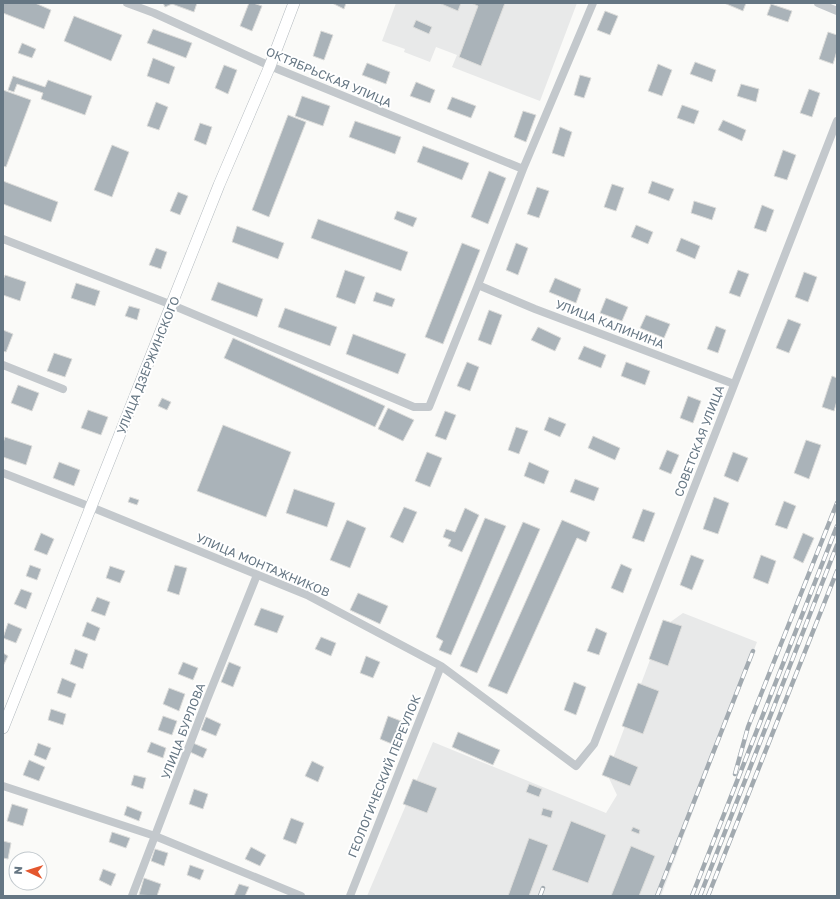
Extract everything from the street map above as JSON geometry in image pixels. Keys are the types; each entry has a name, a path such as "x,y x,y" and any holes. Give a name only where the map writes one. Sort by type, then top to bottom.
{"street":[{"name":"ОКТЯБРЬСКАЯ УЛИЦА","path":"127,3 154,13 270,66 523,169"},
{"name":"УЛИЦА ДЗЕРЖИНСКОГО","path":"3,728 294,3"},
{"path":"3,238 172,305 414,407 429,407 523,169 593,3"},
{"path":"818,3 837,11"},
{"name":"СОВЕТСКАЯ УЛИЦА","path":"576,766 594,744 837,121"},
{"name":"УЛИЦА КАЛИНИНА","path":"478,285 535,309 734,384"},
{"path":"3,366 63,389"},
{"name":"УЛИЦА МОНТАЖНИКОВ","path":"3,473 92,507 307,595 441,666 576,766"},
{"name":"УЛИЦА БУРЛОВА","path":"132,896 258,575"},
{"name":"ГЕОЛОГИЧЕСКИЙ ПЕРЕУЛОК","path":"350,896 441,666"},
{"path":"3,786 155,836 301,896"}],"shaded area":[{"path":"396,3 577,3 540,101 452,67 457,55 436,47 430,62 404,52 405,49 382,41"},
{"path":"683,613 757,642 661,896 367,896 433,742 606,813 617,795 607,774 662,628"}],"building":[{"path":"3,3 35,3 51,10 44,29 3,13"},
{"path":"163,3 197,3 194,12 172,4 165,7"},
{"path":"249,3 262,6 252,31 240,26"},
{"path":"332,3 346,3 344,9"},
{"path":"439,3 461,3 458,11"},
{"path":"471,3 505,3 481,66 459,57 478,6"},
{"path":"724,3 746,3 743,11"},
{"path":"771,4 792,11 788,22 767,15"},
{"path":"605,11 618,16 610,35 597,30"},
{"path":"74,16 122,35 111,61 64,41"},
{"path":"416,20 432,27 429,34 413,27"},
{"path":"153,29 192,43 186,58 147,43"},
{"path":"321,31 333,35 324,60 313,56"},
{"path":"828,32 837,35 837,51 833,64 819,59"},
{"path":"22,43 36,49 32,58 18,53"},
{"path":"153,58 175,67 169,84 147,76"},
{"path":"695,62 716,70 712,82 690,74"},
{"path":"367,63 390,72 386,84 362,75"},
{"path":"658,64 672,70 662,96 648,91"},
{"path":"224,65 237,70 228,94 215,88"},
{"path":"580,75 591,78 584,98 574,95"},
{"path":"13,76 45,87 48,80 92,96 85,115 41,99 43,93 17,84 14,92 8,90"},
{"path":"416,82 435,90 430,103 410,96"},
{"path":"741,84 759,89 756,102 737,96"},
{"path":"809,89 820,93 812,117 800,113"},
{"path":"3,90 31,100 6,167 3,166"},
{"path":"302,96 330,106 323,126 295,116"},
{"path":"452,97 476,106 471,118 447,109"},
{"path":"156,102 168,107 159,130 147,126"},
{"path":"682,105 699,111 694,124 677,118"},
{"path":"523,111 536,115 526,142 514,137"},
{"path":"288,115 306,122 269,217 252,210"},
{"path":"723,120 746,130 742,141 718,130"},
{"path":"355,121 401,137 395,154 349,137"},
{"path":"200,123 212,127 206,145 194,140"},
{"path":"560,127 572,132 564,157 552,153"},
{"path":"112,145 129,152 112,197 94,190"},
{"path":"423,146 469,163 462,180 417,162"},
{"path":"783,150 796,155 787,180 774,176"},
{"path":"489,171 506,178 488,224 471,217"},
{"path":"3,181 58,202 51,222 3,204"},
{"path":"652,181 674,189 669,201 648,193"},
{"path":"612,184 624,188 616,211 604,207"},
{"path":"537,187 549,191 539,218 527,214"},
{"path":"178,192 188,196 180,215 170,211"},
{"path":"694,201 716,208 712,220 691,213"},
{"path":"762,205 774,210 766,232 754,228"},
{"path":"397,211 417,218 413,227 394,219"},
{"path":"318,219 408,252 401,271 311,238"},
{"path":"636,225 653,232 648,244 631,237"},
{"path":"237,226 284,243 278,259 232,242"},
{"path":"681,238 700,246 695,259 676,251"},
{"path":"462,243 480,250 443,344 425,337"},
{"path":"516,243 528,248 518,275 506,270"},
{"path":"156,248 167,252 161,269 149,265"},
{"path":"345,270 365,277 355,304 336,297"},
{"path":"738,270 749,274 740,297 729,293"},
{"path":"804,272 817,277 808,302 795,297"},
{"path":"5,275 26,282 20,301 3,295 3,280"},
{"path":"555,278 581,289 576,303 549,292"},
{"path":"218,282 263,299 257,317 211,300"},
{"path":"76,283 100,291 95,306 71,298"},
{"path":"376,292 395,299 392,307 373,301"},
{"path":"606,298 628,307 622,321 600,313"},
{"path":"129,306 140,309 137,320 125,316"},
{"path":"285,308 337,327 330,346 278,327"},
{"path":"489,310 502,315 491,345 478,340"},
{"path":"646,315 670,324 664,338 640,328"},
{"path":"788,319 801,324 789,353 776,348"},
{"path":"716,326 726,330 718,353 707,349"},
{"path":"538,327 561,338 555,351 531,340"},
{"path":"3,330 13,334 6,352 3,351"},
{"path":"353,334 406,354 398,374 346,354"},
{"path":"233,338 385,406 375,427 224,358"},
{"path":"584,346 606,355 601,368 578,359"},
{"path":"54,353 72,359 65,377 47,371"},
{"path":"467,362 479,367 470,391 457,386"},
{"path":"626,362 650,371 645,385 621,376"},
{"path":"832,376 837,378 837,401 834,411 822,407"},
{"path":"18,385 39,393 32,411 11,403"},
{"path":"688,396 701,401 693,423 680,418"},
{"path":"162,398 171,402 167,410 158,406"},
{"path":"388,408 414,420 403,441 378,429"},
{"path":"88,410 108,417 101,435 81,428"},
{"path":"445,411 456,415 446,440 435,436"},
{"path":"549,417 566,424 560,437 544,430"},
{"path":"223,425 291,452 266,517 197,491"},
{"path":"516,427 528,431 519,454 508,450"},
{"path":"593,436 620,448 615,460 588,448"},
{"path":"5,437 32,446 26,465 3,457 3,443"},
{"path":"806,440 821,445 809,479 794,473"},
{"path":"667,450 679,455 671,474 659,469"},
{"path":"427,452 442,458 430,487 415,481"},
{"path":"733,452 748,458 738,482 724,476"},
{"path":"59,462 80,470 74,486 53,478"},
{"path":"529,462 549,471 544,484 524,476"},
{"path":"575,479 599,488 594,501 570,492"},
{"path":"294,489 335,503 327,527 286,513"},
{"path":"130,497 139,500 137,505 128,502"},
{"path":"714,497 729,503 718,534 703,529"},
{"path":"784,501 796,506 787,529 775,525"},
{"path":"404,507 417,512 403,543 390,537"},
{"path":"465,508 479,515 462,552 448,546 451,540 443,537 446,529 455,532"},
{"path":"643,509 655,513 644,542 632,538"},
{"path":"485,518 506,526 451,655 439,650 443,641 436,637"},
{"path":"347,520 366,528 350,568 330,560"},
{"path":"562,520 590,532 586,542 577,538 507,694 488,686"},
{"path":"523,522 540,529 477,673 460,666"},
{"path":"41,533 54,539 47,555 34,550"},
{"path":"803,533 814,538 803,563 793,558"},
{"path":"691,555 704,560 692,590 680,585"},
{"path":"761,555 776,561 768,584 753,578"},
{"path":"621,564 632,569 623,593 611,588"},
{"path":"30,565 41,569 37,580 26,576"},
{"path":"175,565 187,568 179,595 167,591"},
{"path":"110,566 125,571 120,583 106,578"},
{"path":"21,589 32,593 26,609 14,604"},
{"path":"358,593 388,606 380,624 350,610"},
{"path":"97,597 110,602 105,616 91,611"},
{"path":"261,608 284,616 277,633 254,625"},
{"path":"663,620 682,626 668,666 649,659"},
{"path":"87,622 100,628 95,641 82,636"},
{"path":"8,623 22,629 16,643 3,638"},
{"path":"596,628 607,633 599,655 587,651"},
{"path":"321,637 336,643 331,656 315,649"},
{"path":"75,649 88,654 83,669 70,664"},
{"path":"3,653 8,656 3,666"},
{"path":"366,656 380,662 373,678 360,673"},
{"path":"183,662 198,668 193,680 178,674"},
{"path":"229,662 241,667 233,687 221,682"},
{"path":"62,678 76,684 71,698 57,693"},
{"path":"574,682 586,687 576,715 564,710"},
{"path":"638,683 659,691 643,734 622,726"},
{"path":"169,688 185,694 179,711 163,704"},
{"path":"51,709 66,714 63,725 48,720"},
{"path":"163,716 177,721 172,735 158,730"},
{"path":"388,716 401,721 392,744 380,739"},
{"path":"206,717 221,724 216,736 201,730"},
{"path":"458,732 500,750 493,765 452,747"},
{"path":"151,742 166,748 163,758 147,752"},
{"path":"38,743 51,748 46,760 34,755"},
{"path":"193,743 207,749 203,758 190,752"},
{"path":"610,755 638,767 630,786 602,775"},
{"path":"29,760 45,767 39,781 23,775"},
{"path":"312,761 324,767 318,782 305,776"},
{"path":"134,775 146,778 143,789 131,785"},
{"path":"413,779 437,788 427,813 403,804"},
{"path":"529,784 542,789 539,797 526,792"},
{"path":"194,789 208,794 203,809 189,804"},
{"path":"12,804 28,809 23,826 7,821"},
{"path":"127,806 142,812 139,821 124,815"},
{"path":"543,808 553,811 551,818 541,815"},
{"path":"291,818 304,823 296,844 283,839"},
{"path":"571,821 606,835 588,883 552,870"},
{"path":"633,827 640,830 639,834 631,831"},
{"path":"112,832 130,838 126,848 109,842"},
{"path":"529,838 548,845 529,896 508,896"},
{"path":"3,841 11,843 10,851 8,851 8,859 3,858"},
{"path":"631,846 655,856 639,896 611,896"},
{"path":"251,847 266,855 260,866 245,859"},
{"path":"155,849 168,853 164,866 151,861"},
{"path":"190,865 204,870 200,880 187,875"},
{"path":"103,869 116,874 111,886 99,880"},
{"path":"144,878 161,884 157,896 139,895"},
{"path":"239,884 249,887 245,896 234,896"}],"railway":[{"path":"735,774 748,727 837,503"},
{"path":"692,896 837,526"},
{"path":"700,896 837,545"},
{"path":"708,896 837,571"},
{"path":"657,896 753,651"},
{"path":"540,896 543,888"}]}
